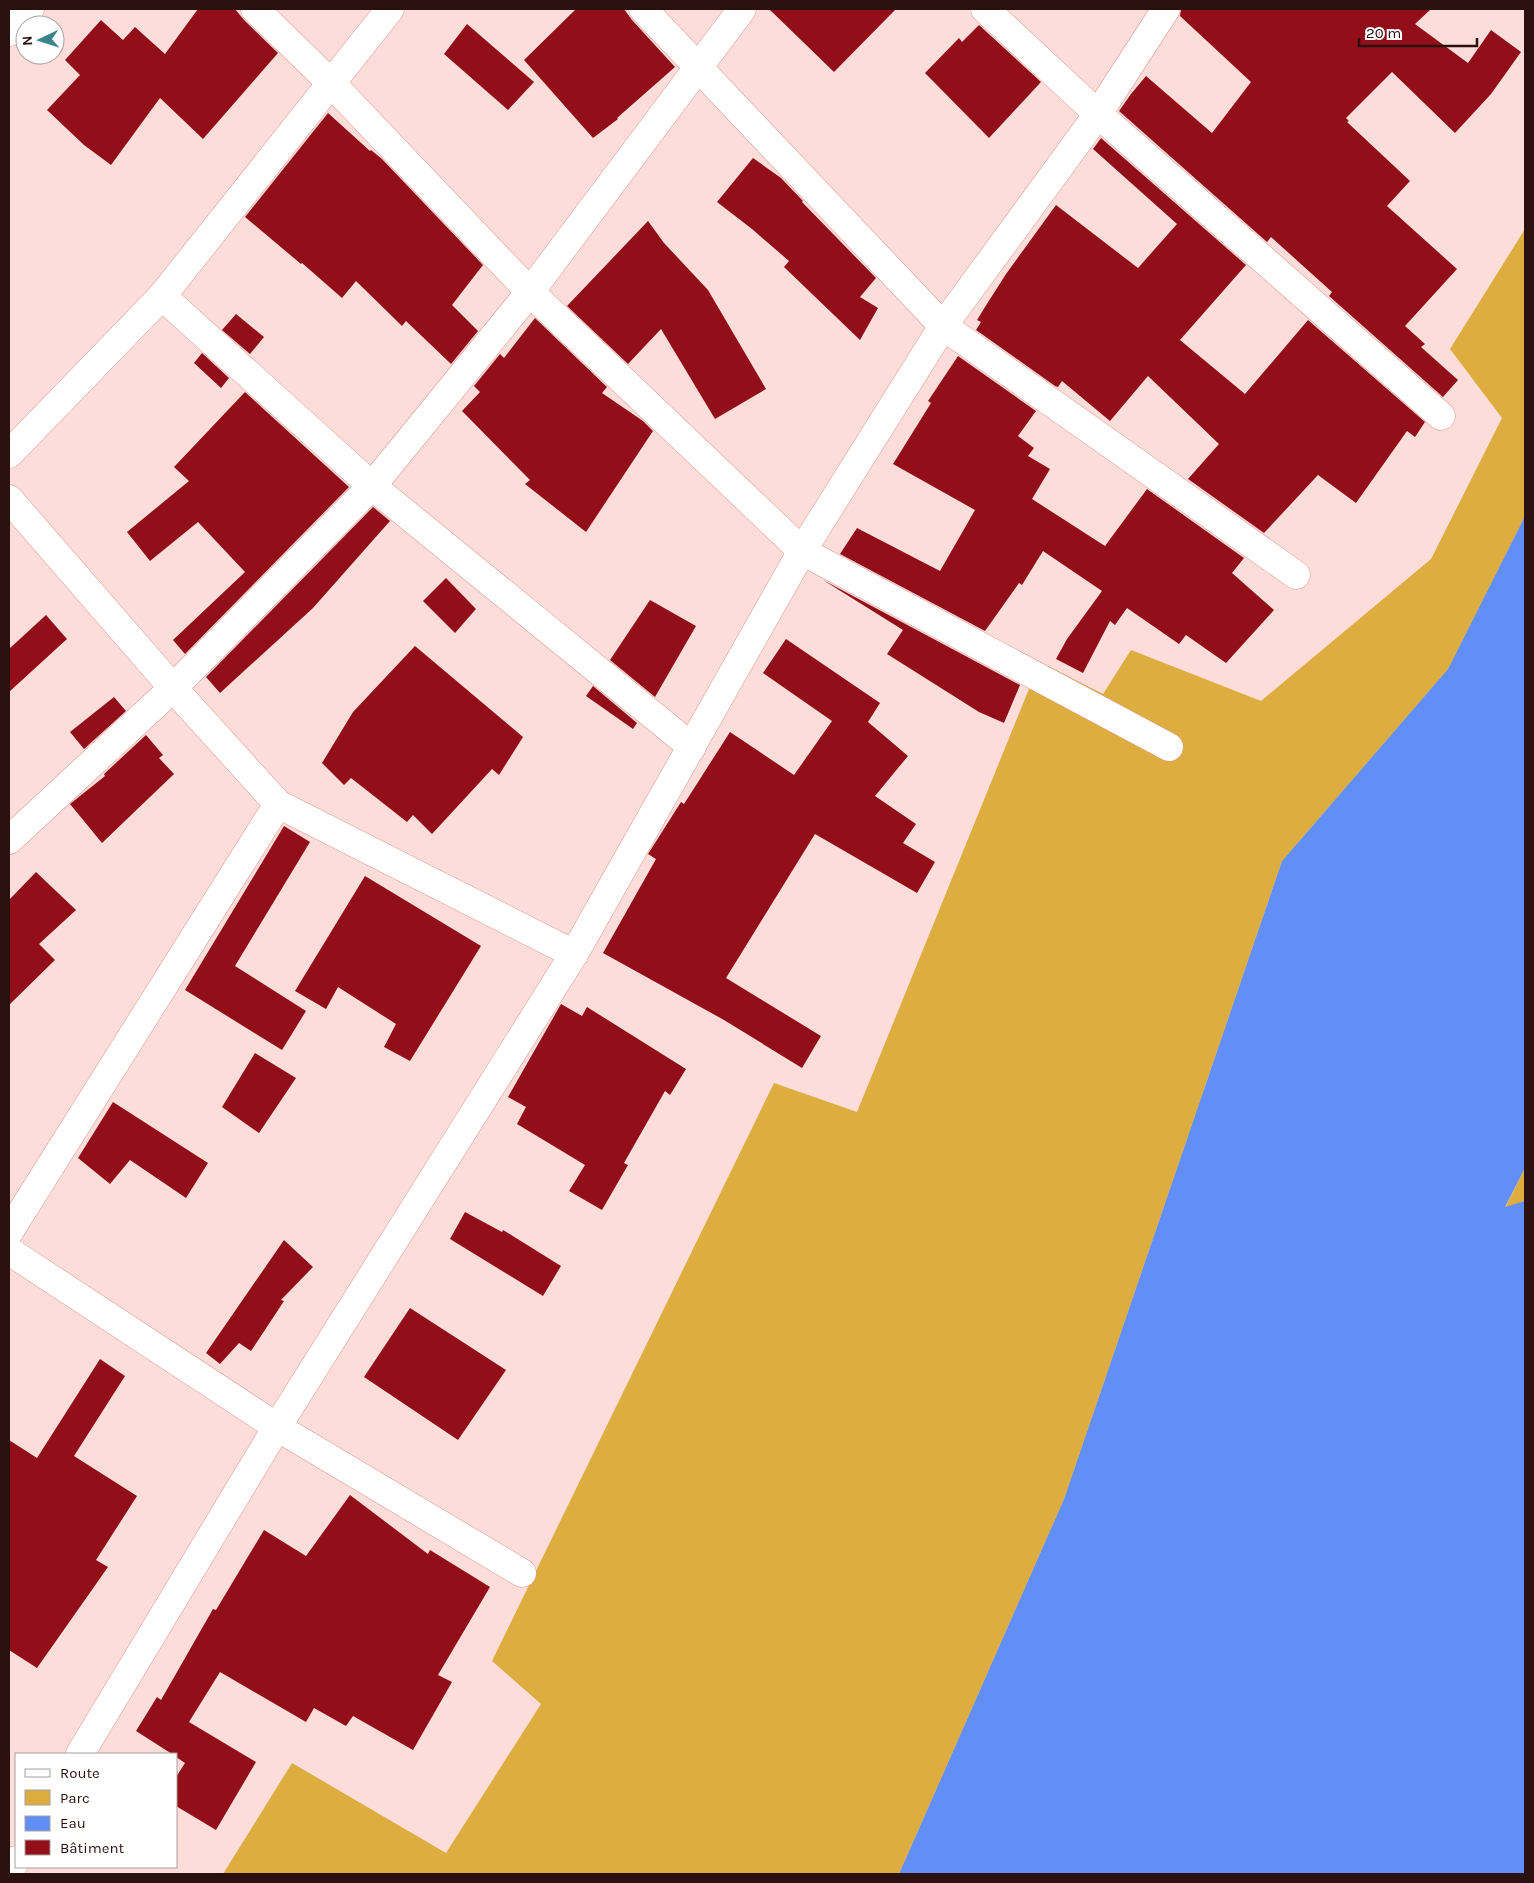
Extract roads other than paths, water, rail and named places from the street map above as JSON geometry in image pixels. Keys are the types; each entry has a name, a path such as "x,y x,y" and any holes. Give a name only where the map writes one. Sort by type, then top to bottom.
{"street":[{"path":"9,32 30,9"},
{"path":"255,9 332,84 530,292 802,551 1169,747"},
{"path":"9,454 162,296 390,9"},
{"path":"643,9 943,326 1296,575"},
{"path":"9,840 173,688 372,486 530,292 742,9"},
{"path":"985,9 1098,114 1441,416"},
{"path":"81,1753 277,1427 574,954 802,551 943,326 1098,114 1166,9"},
{"path":"162,296 372,486 692,747"},
{"path":"9,499 173,688 278,804 574,954"},
{"path":"9,1232 278,804"},
{"path":"9,1251 277,1427 522,1573"}],"water":[{"path":"1525,516 1525,1168 1505,1207 1525,1201 1525,1874 899,1874 1064,1499 1282,861 1448,669"}]}
